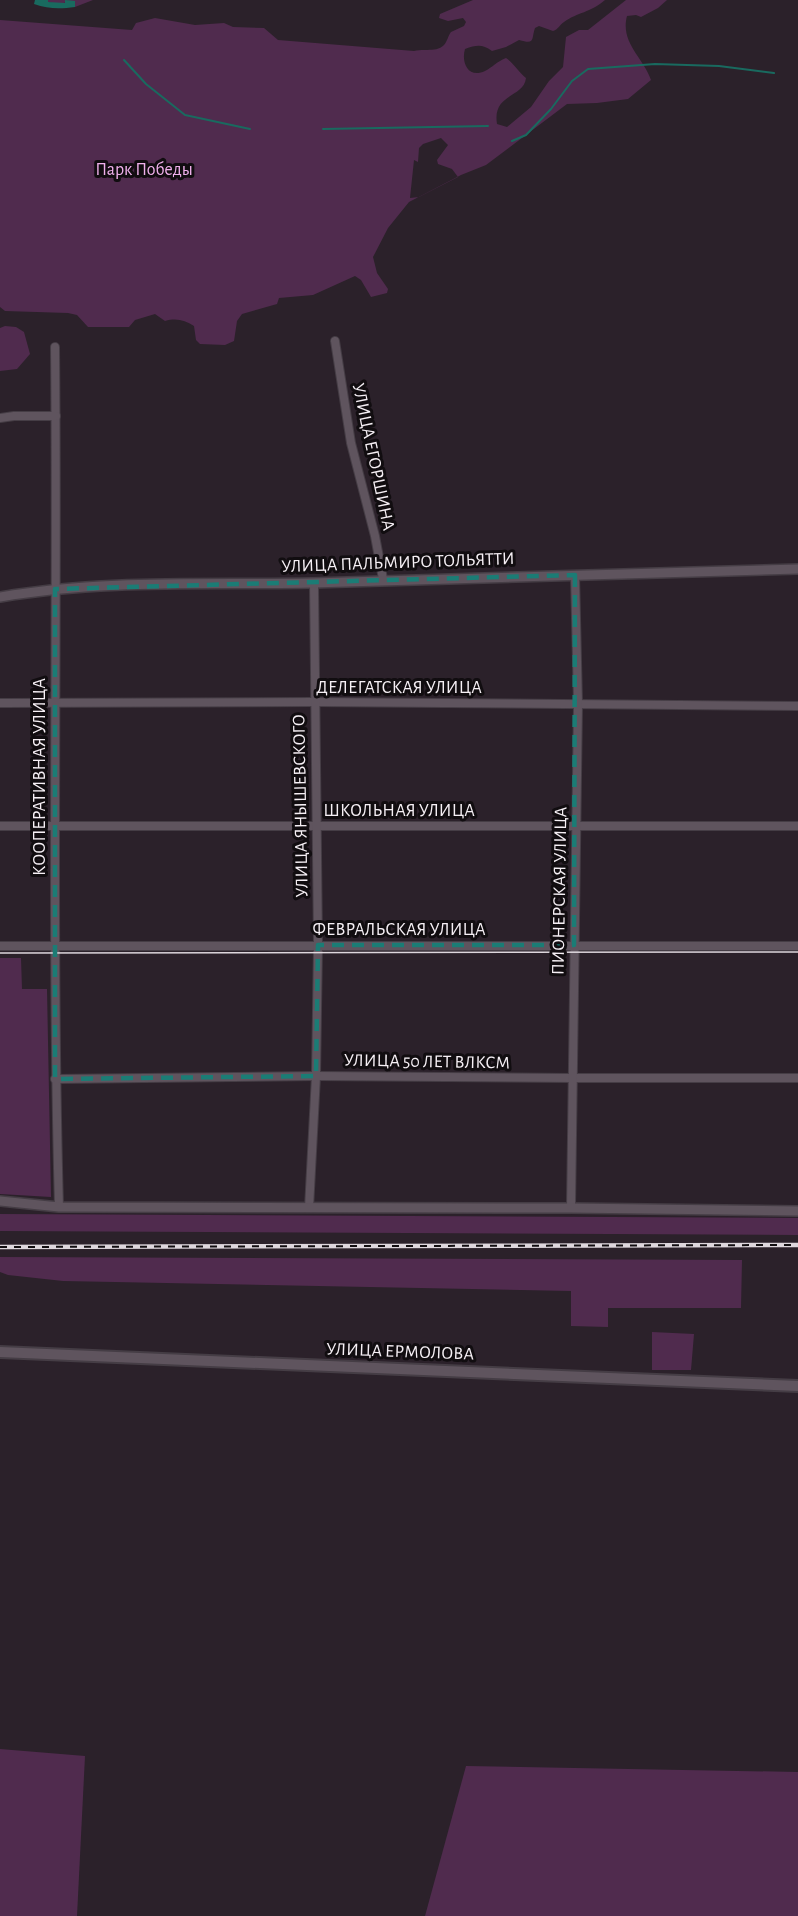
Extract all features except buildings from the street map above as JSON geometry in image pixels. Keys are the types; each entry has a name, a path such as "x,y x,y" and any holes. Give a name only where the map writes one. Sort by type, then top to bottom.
{"main road":[{"name":"УЛИЦА ЕРМОЛОВА","path":"0,1352 798,1386"}],"street":[{"name":"УЛИЦА ЕГОРШИНА","path":"335,341 351,443 375,536 383,579"},
{"name":"КООПЕРАТИВНАЯ УЛИЦА","path":"55,347 54,946 59,1207"},
{"path":"0,418 56,416"},
{"name":"УЛИЦА ПАЛЬМИРО ТОЛЬЯТТИ","path":"0,597 55,589 132,585 314,583 383,579 798,569"},
{"name":"ПИОНЕРСКАЯ УЛИЦА","path":"571,1208 578,704 575,575"},
{"name":"УЛИЦА ЯНЫШЕВСКОГО","path":"309,1208 316,1076 318,945 314,583"},
{"name":"ДЕЛЕГАТСКАЯ УЛИЦА","path":"0,703 315,702 798,706"},
{"name":"ШКОЛЬНАЯ УЛИЦА","path":"0,826 798,826"},
{"name":"ФЕВРАЛЬСКАЯ УЛИЦА","path":"0,946 798,946"},
{"name":"УЛИЦА 50 ЛЕТ ВЛКСМ","path":"55,1079 316,1076 798,1078"},
{"path":"0,1201 59,1207 798,1211"}],"highlighted area":[{"path":"575,575 574,945 318,945 316,1076 55,1079 55,589"}],"green space":[{"path":"48,0 93,0 75,7 75,1 58,4 48,2"},
{"name":"Парк Победы","path":"473,0 605,0 594,8 562,23 553,31 539,26 535,28 532,40 528,42 519,40 492,51 479,46 465,49 465,64 474,73 485,71 506,58 526,78 520,89 503,101 499,107 497,124 507,127 531,107 549,81 563,67 566,37 579,30 588,30 626,0 667,0 641,17 627,16 629,42 651,80 628,99 567,104 486,165 458,177 452,169 438,164 437,160 448,145 441,138 423,144 419,148 418,162 414,160 410,198 419,197 409,202 388,228 373,257 377,273 388,289 387,293 371,297 361,280 355,276 313,295 279,298 277,304 242,314 237,321 234,341 225,345 200,344 196,340 194,326 180,320 165,321 155,314 135,320 129,327 88,327 77,315 5,311 0,307 0,20 132,30 136,23 155,18 195,25 224,23 233,27 264,28 278,40 414,51 434,50 441,47 451,32 464,26 466,22 463,18 448,21 439,18 440,14"},
{"path":"16,327 24,332 30,354 17,369 0,371 0,328"},
{"path":"0,958 21,958 22,989 47,989 51,1197 0,1194"},
{"path":"0,1214 798,1218 798,1235 0,1231"},
{"path":"0,1257 742,1260 741,1308 608,1308 608,1327 571,1326 571,1291 63,1281 8,1275 0,1272"},
{"path":"652,1332 694,1334 691,1370 652,1370"},
{"path":"0,1749 85,1756 77,1916 0,1916"},
{"path":"466,1766 798,1772 798,1916 425,1916"}],"shaded area":[{"path":"35,0 65,3 65,0 75,1 75,7 44,7 34,4"}],"waterway":[{"path":"124,60 146,84 185,115 250,129"},
{"path":"512,141 526,135 551,109 572,81 588,69 655,64 719,66 774,73"},
{"path":"323,129 488,126"}],"tram line":[{"path":"0,953 798,952"}],"railway":[{"path":"0,1247 798,1245"}]}
